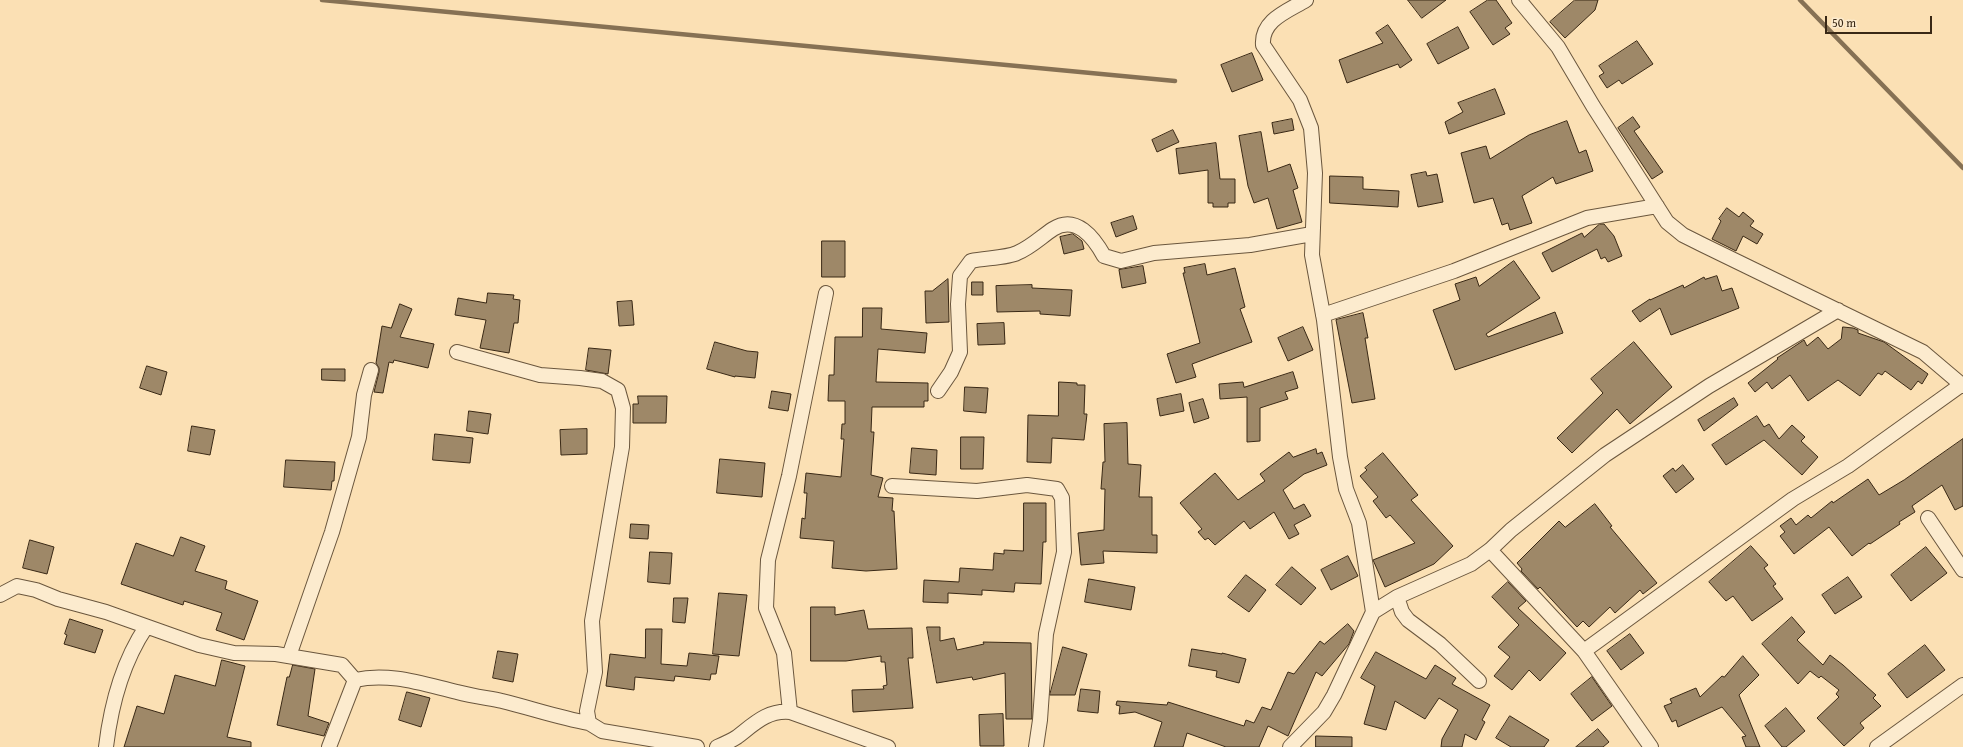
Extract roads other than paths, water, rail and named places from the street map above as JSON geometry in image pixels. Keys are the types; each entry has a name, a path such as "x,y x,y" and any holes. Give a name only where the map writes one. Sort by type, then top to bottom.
{"street":[{"path":"1290,747 1324,712 1334,695 1372,612 1359,523 1346,488 1340,457 1323,315 1312,255 1315,173 1311,128 1300,100 1268,55 1262,36 1266,28 1275,19 1306,0"},
{"path":"1519,0 1558,47 1592,106 1639,176 1667,222 1683,235 1923,352 1962,386 1848,466 1787,504 1584,651"},
{"path":"1323,315 1454,271 1587,218 1657,206"},
{"path":"938,391 951,372 960,352 958,304 960,276 971,261 1016,254 1031,246 1054,228 1069,224 1083,228 1096,242 1104,256 1121,261 1154,253 1250,245 1312,234"},
{"path":"790,712 784,653 766,608 768,560 789,476 826,293"},
{"path":"1372,612 1397,597 1471,564 1605,455 1709,386 1838,310"},
{"path":"457,352 540,375 602,381 618,390 623,408 622,447 592,620 595,672 587,711 588,723"},
{"path":"289,656 332,532 359,437 364,395 371,370"},
{"path":"892,486 920,489 977,491 1027,485 1057,490 1062,498 1064,552 1046,634 1040,720 1036,747"},
{"path":"1928,518 1963,570"},
{"path":"1490,550 1584,651 1651,747"},
{"path":"0,595 17,586 36,590 58,599 106,612 199,645 234,653 289,656 342,665 354,680"},
{"path":"1397,597 1402,612 1408,620 1440,644 1479,681"},
{"path":"106,747 108,727 123,670 133,647 146,627"},
{"path":"354,680 372,676 397,678 501,701 565,719 588,723 602,730 697,747"},
{"path":"329,747 354,680"},
{"path":"1877,747 1963,685"},
{"path":"717,747 736,743 761,718 770,713 780,711 790,712 888,747"}],"waterway":[{"path":"322,0 1175,81"},
{"path":"1800,0 1963,168"}]}
